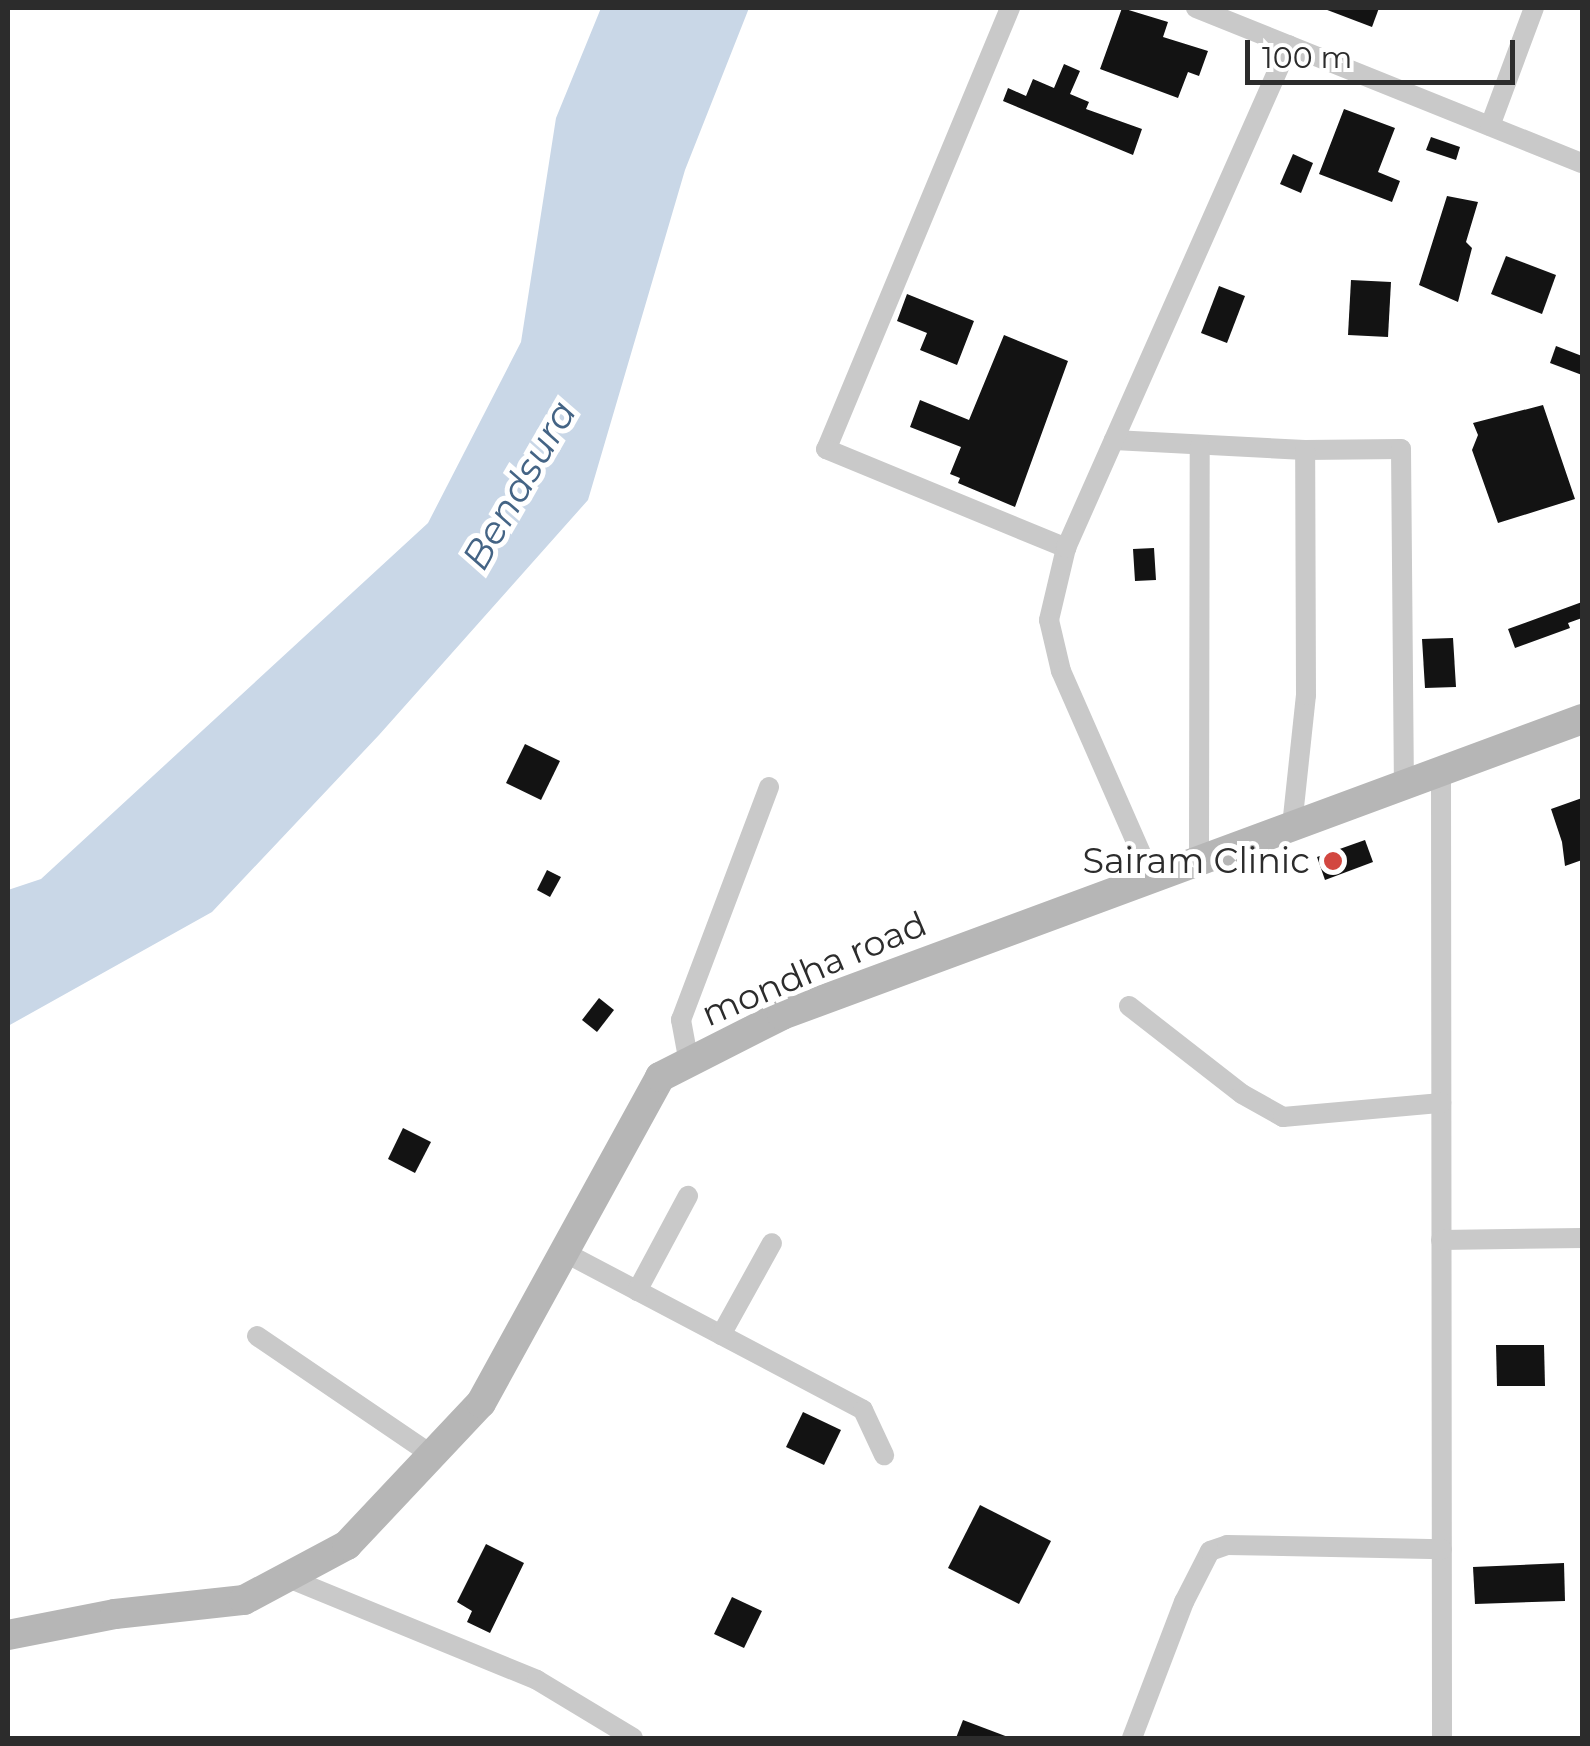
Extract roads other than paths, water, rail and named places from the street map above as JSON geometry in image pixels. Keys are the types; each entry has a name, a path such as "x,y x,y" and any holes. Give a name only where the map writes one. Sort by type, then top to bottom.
{"street":[{"path":"1010,8 826,449 1066,548"},
{"path":"1196,8 1582,163"},
{"path":"1490,126 1534,8"},
{"path":"1152,878 1061,671 1048,620 1066,548 1289,45"},
{"path":"1114,440 1304,450 1401,449 1404,785"},
{"path":"1199,861 1200,446"},
{"path":"1292,826 1306,695 1304,450"},
{"name":"mondha road","path":"8,1635 115,1614 244,1600 347,1544 481,1402 660,1077 782,1015 1582,719"},
{"path":"1441,772 1442,1738"},
{"path":"689,1062 681,1020 769,786"},
{"path":"1130,1006 1242,1094 1283,1117 1441,1102"},
{"path":"637,1290 688,1196"},
{"path":"1441,1240 1582,1238"},
{"path":"721,1335 772,1243"},
{"path":"562,1251 863,1410 884,1455"},
{"path":"257,1336 432,1455"},
{"path":"1132,1738 1184,1602 1210,1551 1227,1544 1442,1549"},
{"path":"286,1577 537,1680 633,1738"}],"water":[{"name":"Bendsura","path":"601,8 749,8 685,170 588,500 379,735 212,912 8,1026 8,890 41,879 428,523 521,342 556,118"}],"place":[{"name":"Sairam Clinic","path":"1333,861"}]}
